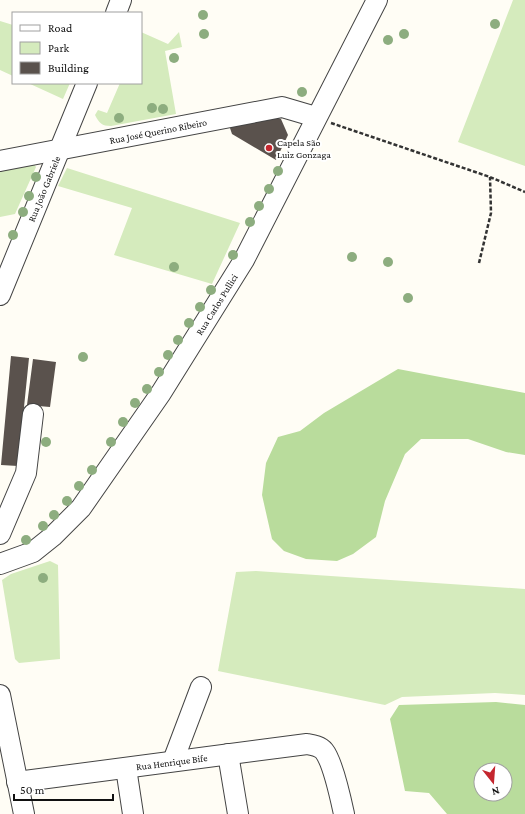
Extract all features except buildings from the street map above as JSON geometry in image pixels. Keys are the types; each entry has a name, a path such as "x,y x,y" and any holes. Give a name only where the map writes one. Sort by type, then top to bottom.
{"street":[{"path":"116,12 121,0"},
{"name":"Rua Carlos Pullici","path":"0,564 33,552 53,536 81,508 161,393 244,260 377,0"},
{"name":"Rua João Gabriele","path":"0,295 87,84"},
{"name":"Rua José Querino Ribeiro","path":"0,161 282,106 316,117"},
{"path":"0,534 26,473 33,414"},
{"path":"173,761 201,687"},
{"path":"0,695 10,772 24,814"},
{"name":"Rua Henrique Bife","path":"10,772 126,768 307,744 316,746 324,752 335,777 344,814"},
{"path":"228,754 238,814"},
{"path":"126,768 133,814"}],"path":[{"path":"316,117 490,177 525,192"},
{"path":"478,263 491,213 490,177"}],"green space":[{"path":"513,0 525,0 525,166 458,142"},
{"path":"0,21 12,25 12,76 0,70"},
{"path":"142,32 168,44 179,32 182,47 165,51 176,114 111,126 103,125 99,122 95,115 98,110 107,113 120,84 142,84"},
{"path":"30,84 70,84 63,99"},
{"path":"34,164 36,167 15,214 0,217 0,170"},
{"path":"67,168 240,223 212,284 114,255 132,208 58,186"},
{"path":"398,369 525,393 525,455 506,452 468,439 421,439 405,454 385,501 376,537 353,554 337,561 306,559 284,551 272,539 262,495 266,463 278,437 300,431 324,413"},
{"path":"50,561 58,565 60,659 19,663 15,659 2,580 11,574"},
{"path":"256,571 525,589 525,695 495,693 402,697 385,705 218,671 236,572"},
{"path":"496,702 525,705 525,814 447,814 429,793 405,791 390,719 399,705"}],"place":[{"name":"Capela São Luiz Gonzaga","path":"269,148"}]}
